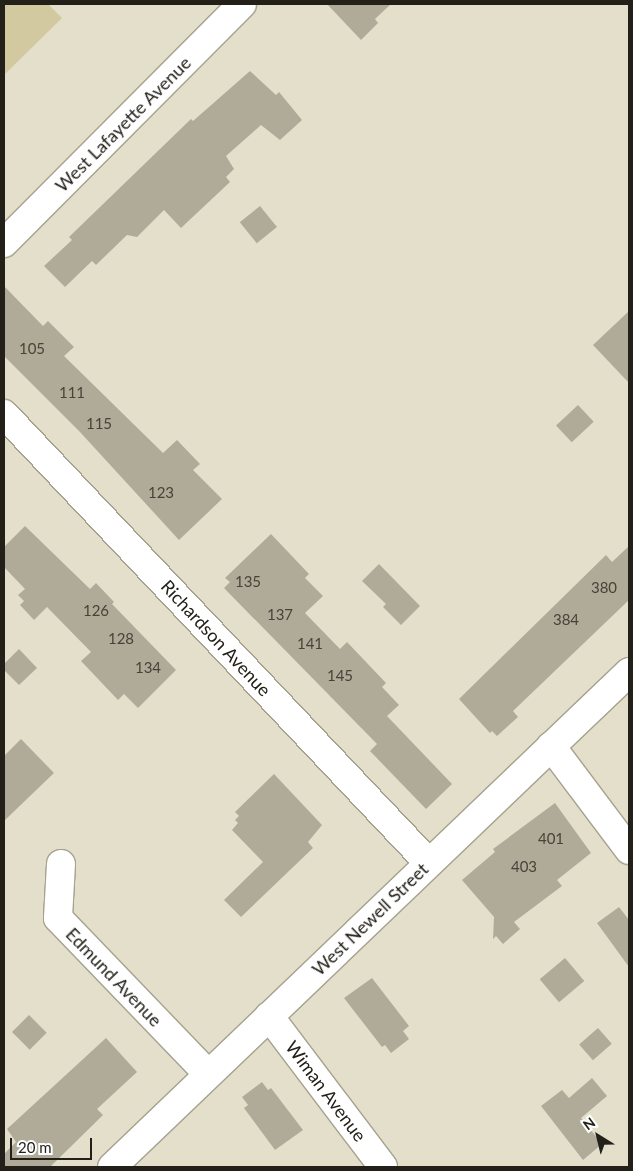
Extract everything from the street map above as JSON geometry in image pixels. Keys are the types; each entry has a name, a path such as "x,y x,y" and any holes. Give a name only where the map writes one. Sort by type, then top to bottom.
{"street":[{"name":"West Lafayette Avenue","path":"4,243 242,4"},
{"name":"Richardson Avenue","path":"4,414 428,862"},
{"name":"West Newell Street","path":"112,1167 428,862 629,672"},
{"path":"551,746 629,850"},
{"name":"Edmund Avenue","path":"61,864 58,918 208,1074"},
{"name":"Wiman Avenue","path":"269,1016 383,1167"}],"shaded area":[{"path":"4,4 48,4 62,18 4,75"}],"building":[{"path":"327,4 391,4 375,19 378,23 361,40"},
{"path":"250,71 276,95 279,92 302,120 280,140 261,125 226,156 234,169 226,177 230,182 181,228 164,210 137,237 127,235 96,265 92,261 65,287 44,266 72,240 69,237 191,119 193,121"},
{"path":"260,206 277,227 257,243 240,222"},
{"path":"4,286 43,326 48,321 74,347 64,356 163,453 177,440 200,464 193,470 222,499 179,540 80,432 4,356"},
{"path":"629,311 629,383 593,345"},
{"path":"578,405 594,422 572,442 556,425"},
{"path":"25,526 90,589 96,583 114,602 112,604 176,670 138,708 124,694 118,700 81,661 91,652 47,607 34,620 20,605 24,601 18,595 25,589 4,567 4,547"},
{"path":"271,534 309,574 305,578 323,596 305,613 340,649 347,642 386,683 382,687 399,705 387,716 452,784 426,809 370,751 377,744 224,588 230,582 225,578"},
{"path":"629,546 629,600 513,711 518,717 497,736 492,731 490,733 459,699 606,555 612,562"},
{"path":"379,564 420,606 401,625 383,607 386,604 362,581"},
{"path":"19,649 37,668 19,685 4,670 4,664"},
{"path":"21,739 54,773 4,821 4,756"},
{"path":"274,774 322,825 308,842 313,848 241,917 224,900 263,862 232,830 238,823 235,820 239,816 235,812"},
{"path":"555,803 591,853 557,880 562,886 514,922 520,929 503,944 496,936 493,939 494,917 462,880 495,852 493,849"},
{"path":"619,907 629,920 629,967 597,923"},
{"path":"565,958 584,981 559,1002 540,979"},
{"path":"372,978 409,1026 403,1031 409,1039 391,1053 385,1045 382,1047 344,998"},
{"path":"29,1015 47,1033 30,1050 12,1032"},
{"path":"598,1028 612,1044 593,1060 579,1044"},
{"path":"106,1038 137,1072 97,1109 103,1115 50,1167 4,1167 4,1154 16,1142 7,1129"},
{"path":"592,1078 607,1096 581,1118 602,1144 583,1160 541,1106 562,1090 569,1098"},
{"path":"262,1082 268,1090 271,1088 303,1130 275,1150 244,1108 248,1105 242,1097"}]}
